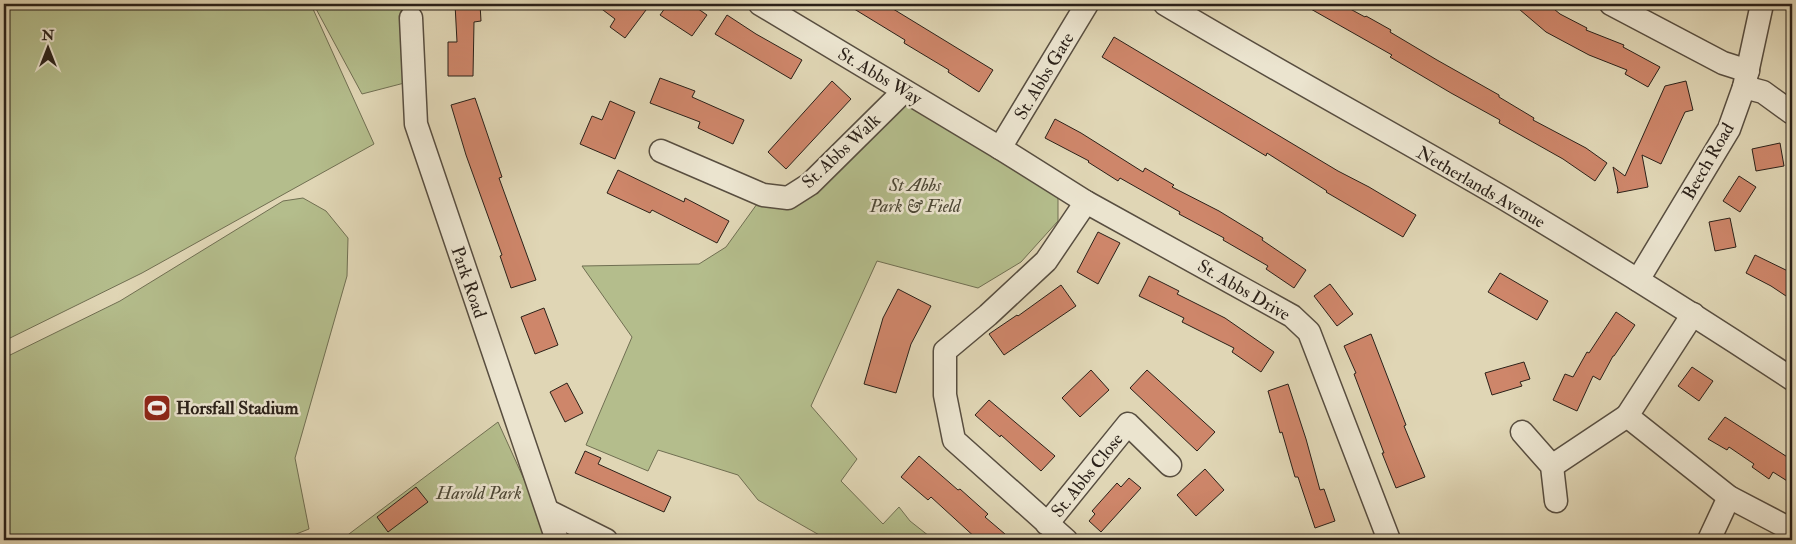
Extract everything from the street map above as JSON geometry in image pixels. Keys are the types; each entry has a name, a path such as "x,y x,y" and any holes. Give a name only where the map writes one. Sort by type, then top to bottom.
{"street":[{"name":"St. Abbs Way","path":"760,4 1000,148"},
{"name":"St. Abbs Gate","path":"1000,148 1087,4"},
{"name":"Netherlands Avenue","path":"1165,4 1224,40 1504,198 1693,314 1792,379"},
{"path":"1611,4 1723,62 1792,113"},
{"name":"Beech Road","path":"1638,280 1729,129 1746,79 1762,4"},
{"name":"Park Road","path":"411,18 416,124 557,540"},
{"name":"St. Abbs Walk","path":"662,151 763,195 788,198 810,184 904,91"},
{"name":"St. Abbs Drive","path":"1000,148 1086,202 1292,316 1309,332 1389,540"},
{"path":"1066,540 954,440 946,395 946,351 1046,261 1086,202"},
{"path":"1552,466 1627,416 1693,314"},
{"path":"1627,416 1729,496 1792,530"},
{"name":"St. Abbs Close","path":"1047,524 1125,421 1170,465"},
{"path":"1522,432 1552,466 1556,501"},
{"path":"1708,540 1729,496"},
{"path":"548,511 606,540"}],"green space":[{"path":"4,4 291,4 313,9 374,144 142,273 4,341"},
{"path":"300,4 403,4 412,81 362,94 315,7"},
{"name":"St Abbs Park & Field","path":"904,104 1058,193 1058,221 1021,262 978,288 877,261 811,406 857,459 841,481 883,524 899,507 910,521 934,540 828,540 758,500 738,475 658,450 648,471 586,445 632,337 582,266 699,264 726,247 757,204 782,207"},
{"name":"Horsfall Stadium","path":"303,198 326,211 348,238 347,276 295,458 309,529 281,540 4,540 4,358 120,301 283,201"},
{"name":"Harold Park","path":"498,422 537,508 547,540 338,540 345,537"}],"building":[{"path":"455,4 480,4 481,21 474,22 473,76 448,76 448,42 457,42"},
{"path":"595,4 638,4 646,10 625,38 610,27 615,19"},
{"path":"668,4 691,4 707,15 692,36 660,15"},
{"path":"846,4 885,4 993,70 979,92 948,72 949,70 904,43 905,40"},
{"path":"1302,4 1341,4 1366,16 1437,60 1499,95 1499,97 1534,118 1533,120 1586,148 1607,163 1595,181 1563,159 1499,123 1500,120"},
{"path":"1513,4 1548,4 1560,14 1587,28 1586,30 1624,45 1623,47 1660,67 1648,87 1625,74 1627,70 1589,55 1546,32"},
{"path":"727,15 802,60 791,79 715,34"},
{"path":"1114,37 1338,171 1416,215 1403,237 1326,192 1267,153 1266,156 1102,57"},
{"path":"660,78 695,91 692,97 744,120 733,144 698,128 700,122 650,103"},
{"path":"832,81 851,99 786,169 768,152"},
{"path":"1686,81 1693,110 1685,112 1661,164 1642,155 1648,187 1617,193 1613,167 1625,176 1665,86"},
{"path":"475,98 502,177 499,178 536,280 511,288 500,256 502,255 466,155 451,105"},
{"path":"610,101 635,112 615,159 580,144 592,116 602,120"},
{"path":"1055,119 1143,172 1145,168 1174,185 1172,187 1219,211 1263,238 1262,240 1306,270 1294,288 1266,269 1268,266 1223,240 1224,238 1179,214 1180,212 1120,178 1118,181 1089,161 1045,138"},
{"path":"1780,143 1784,166 1756,171 1752,149"},
{"path":"618,170 684,202 685,198 729,221 717,243 652,210 650,213 607,193"},
{"path":"1739,176 1756,187 1740,212 1723,201"},
{"path":"1730,218 1736,247 1715,251 1709,222"},
{"path":"1098,232 1120,243 1098,284 1077,272"},
{"path":"1755,255 1792,273 1792,300 1746,273"},
{"path":"1500,273 1548,301 1537,320 1488,292"},
{"path":"1149,276 1179,291 1177,294 1225,318 1274,352 1261,372 1232,352 1234,348 1182,322 1184,318 1139,296"},
{"path":"1330,284 1353,314 1337,326 1314,296"},
{"path":"1061,285 1076,306 1004,355 989,334"},
{"path":"898,289 931,306 911,344 896,393 864,384 883,318"},
{"path":"544,308 558,345 535,354 521,317"},
{"path":"1616,312 1635,325 1613,356 1600,380 1593,376 1577,411 1553,400 1565,374 1573,377 1587,352 1589,353"},
{"path":"1371,334 1406,425 1404,426 1425,477 1396,488 1354,374 1356,373 1344,346"},
{"path":"1524,362 1530,379 1520,382 1522,386 1492,395 1485,373"},
{"path":"1692,367 1713,381 1699,401 1678,386"},
{"path":"1091,370 1109,390 1080,417 1062,398"},
{"path":"1147,370 1215,432 1197,451 1130,388"},
{"path":"567,383 583,413 565,422 550,392"},
{"path":"1288,384 1320,490 1324,489 1335,521 1315,528 1298,477 1295,477 1268,391"},
{"path":"989,400 1055,456 1041,471 1001,435 1000,437 975,415"},
{"path":"1725,417 1792,460 1792,484 1773,472 1769,479 1752,467 1754,464 1729,447 1727,450 1708,439"},
{"path":"585,451 601,458 598,464 671,497 664,512 575,473"},
{"path":"919,456 988,514 985,517 1012,540 978,540 931,497 928,500 901,477"},
{"path":"1205,469 1224,490 1196,516 1177,495"},
{"path":"1129,478 1141,488 1101,532 1089,521 1095,514 1092,511 1117,483 1121,487"},
{"path":"416,487 428,502 388,532 377,517"}],"place":[{"name":"Horsfall Stadium","path":"157,408"}]}
